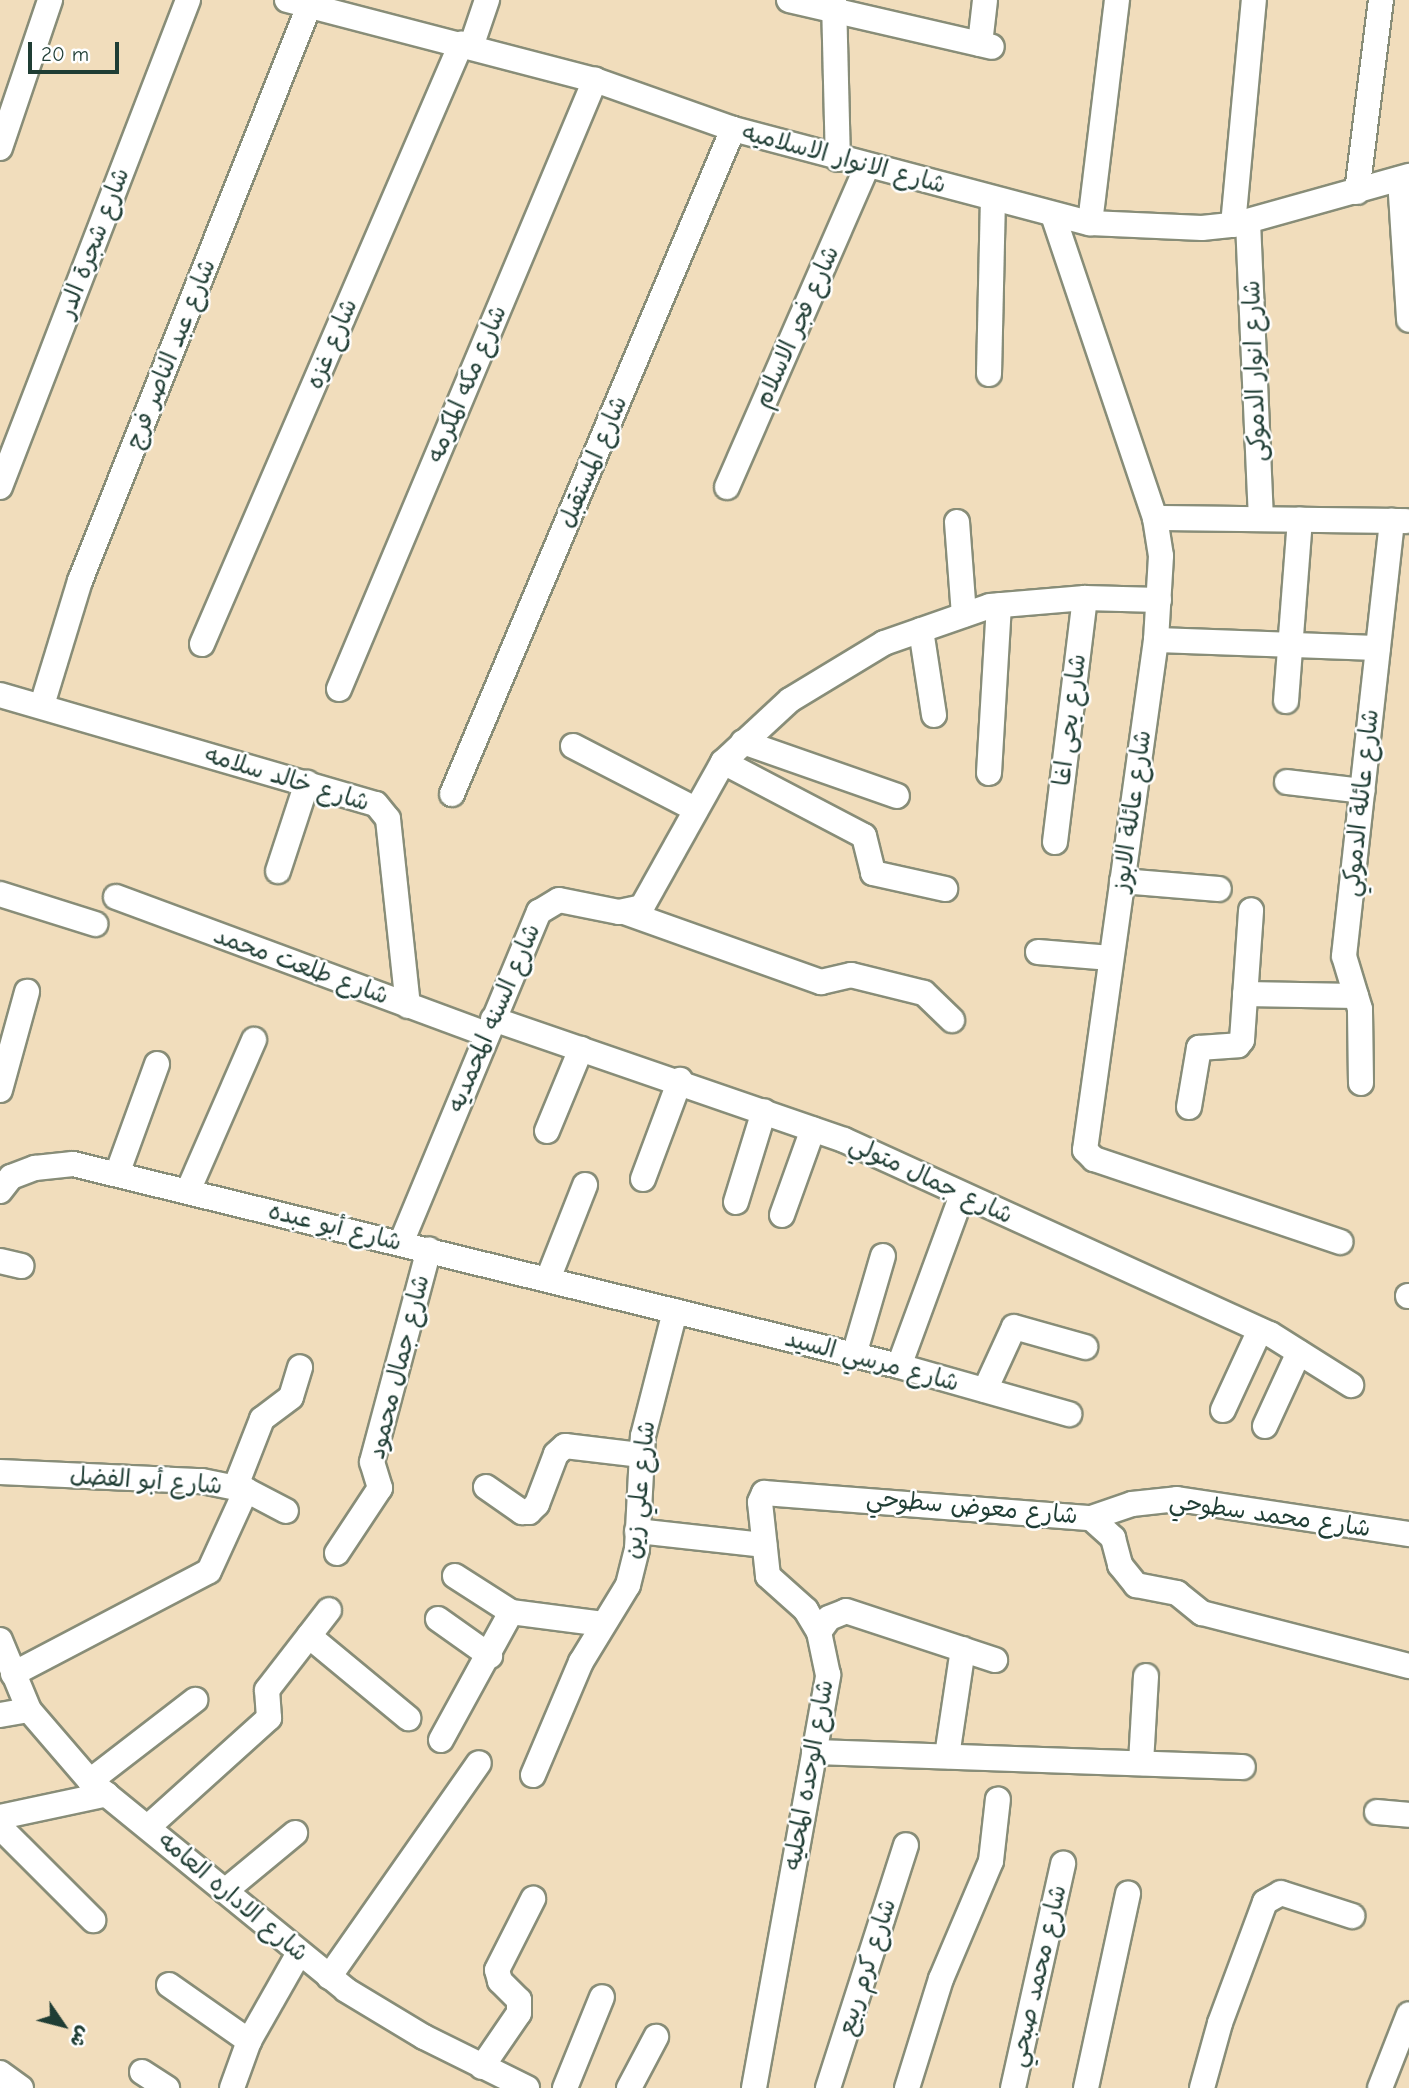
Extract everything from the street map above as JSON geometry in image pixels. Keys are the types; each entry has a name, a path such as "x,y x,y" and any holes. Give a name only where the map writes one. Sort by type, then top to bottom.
{"street":[{"path":"0,148 50,0"},
{"name":"شارع شجرة الدر","path":"0,487 188,0"},
{"name":"شارع غزه","path":"202,644 487,0"},
{"path":"789,0 834,5 986,46 985,0"},
{"path":"1090,223 1117,0"},
{"name":"شارع انوار الدموكى","path":"1254,0 1241,224 1261,519"},
{"path":"1357,192 1381,0"},
{"name":"شارع الانوار الاسلاميه","path":"298,3 595,79 733,129 838,159 1090,223 1202,228 1241,224 1405,177"},
{"name":"شارع عبد الناصر فرج","path":"42,705 80,581 298,3"},
{"path":"834,5 838,159"},
{"name":"شارع مكه المكرمه","path":"339,689 595,79"},
{"name":"شارع المستقبل","path":"452,794 733,129"},
{"name":"شارع فجر الاسلام","path":"727,487 867,166"},
{"path":"1405,177 1409,320"},
{"path":"989,374 993,199"},
{"name":"شارع عائلة الابوز","path":"1053,215 1155,519 1161,556 1156,640 1111,958 1087,1154 1340,1242"},
{"path":"1155,519 1400,521"},
{"path":"1286,701 1300,520"},
{"name":"شارع عائلة الدموكي","path":"1361,1083 1362,1028 1344,956 1378,648 1400,521"},
{"path":"957,522 964,615"},
{"path":"627,913 647,902 695,809 723,762 790,700 884,643 999,605 1085,598 1160,600"},
{"name":"شارع يحى اغا","path":"1055,842 1085,598"},
{"path":"989,773 999,605"},
{"path":"920,630 934,715"},
{"path":"1156,640 1378,648"},
{"name":"شارع خالد سلامه","path":"0,695 376,804 388,819 408,1006"},
{"path":"743,742 897,796"},
{"path":"573,746 695,809"},
{"path":"723,762 864,836 873,873 946,889"},
{"path":"1287,782 1362,791"},
{"path":"278,871 307,783"},
{"path":"1122,881 1219,889"},
{"path":"0,894 95,924"},
{"name":"شارع طلعت محمد","path":"116,897 408,1006 490,1027"},
{"name":"شارع السنه المحمديه","path":"401,1243 533,921 548,905 559,900 627,913 821,982 851,975 924,993 952,1020"},
{"path":"1189,1107 1199,1048 1238,1045 1242,1040 1251,910"},
{"path":"1038,952 1111,958"},
{"path":"0,1090 27,992"},
{"path":"1245,994 1356,996"},
{"name":"شارع جمال متولي","path":"490,1027 581,1049 680,1080 813,1129 1260,1329 1351,1385"},
{"path":"188,1191 254,1041"},
{"path":"547,1131 581,1049"},
{"path":"117,1174 157,1064"},
{"path":"643,1179 680,1080"},
{"path":"736,1202 764,1111"},
{"path":"782,1215 813,1129"},
{"name":"شارع أبو عبده","path":"0,1191 11,1177 35,1168 73,1164 675,1311"},
{"path":"548,1279 585,1185"},
{"path":"899,1366 962,1195"},
{"name":"شارع جمال محمود","path":"337,1553 380,1488 372,1462 429,1250"},
{"path":"854,1355 883,1256"},
{"name":"شارع مرسي السيد","path":"675,1311 899,1366 1069,1414"},
{"name":"شارع علي زين","path":"533,1774 581,1662 628,1585 637,1531 641,1455 675,1311"},
{"path":"985,1390 1014,1327 1085,1346"},
{"path":"1223,1410 1260,1329"},
{"path":"1265,1426 1299,1352"},
{"path":"13,1674 209,1571 240,1489 262,1419 291,1397 300,1367"},
{"path":"486,1487 522,1512 529,1512 537,1504 556,1454 565,1446 641,1455"},
{"name":"شارع أبو الفضل","path":"0,1472 202,1481 240,1489 286,1511"},
{"name":"شارع معوض سطوحي","path":"774,1491 1091,1518 1113,1538 1120,1565 1136,1585 1177,1593 1202,1613 1409,1667"},
{"name":"شارع الوحده المحليه","path":"754,2088 828,1675 819,1632 806,1610 772,1584 764,1545 760,1498 774,1491"},
{"name":"شارع محمد سطوحي","path":"1091,1518 1132,1504 1177,1499 1409,1534"},
{"path":"637,1531 764,1545"},
{"path":"455,1576 511,1612 603,1624"},
{"path":"148,1827 269,1718 267,1690 329,1610"},
{"path":"819,1632 829,1618 846,1611 995,1660"},
{"path":"441,1740 490,1656 511,1612"},
{"path":"438,1619 490,1656"},
{"path":"309,1636 408,1718"},
{"name":"شارع الاداره العامه","path":"0,1640 29,1710 98,1788 329,1977 482,2067 527,2088"},
{"path":"947,1756 963,1649"},
{"path":"1141,1763 1146,1676"},
{"path":"0,1817 98,1788 195,1700"},
{"path":"0,1715 29,1710"},
{"path":"814,1752 1243,1767"},
{"path":"329,1977 479,1763"},
{"path":"907,2088 941,1979 990,1861 999,1799"},
{"path":"1377,1812 1409,1815"},
{"path":"0,1828 93,1920"},
{"path":"225,1891 295,1833"},
{"name":"شارع كرم ربيع","path":"828,2088 906,1845"},
{"name":"شارع محمد صبحي","path":"1013,2088 1063,1864"},
{"path":"1086,2088 1128,1892"},
{"path":"1202,2088 1220,2023 1265,1902 1282,1894 1352,1916"},
{"path":"482,2067 519,2013 519,2000 500,1980 497,1970 533,1899"},
{"path":"232,2088 249,2041 299,1953"},
{"path":"169,1986 249,2041"},
{"path":"565,2088 602,1997"},
{"path":"1380,2088 1408,2018"},
{"path":"629,2088 656,2037"},
{"path":"142,2071 167,2088"},
{"path":"0,2073 21,2088"}]}
